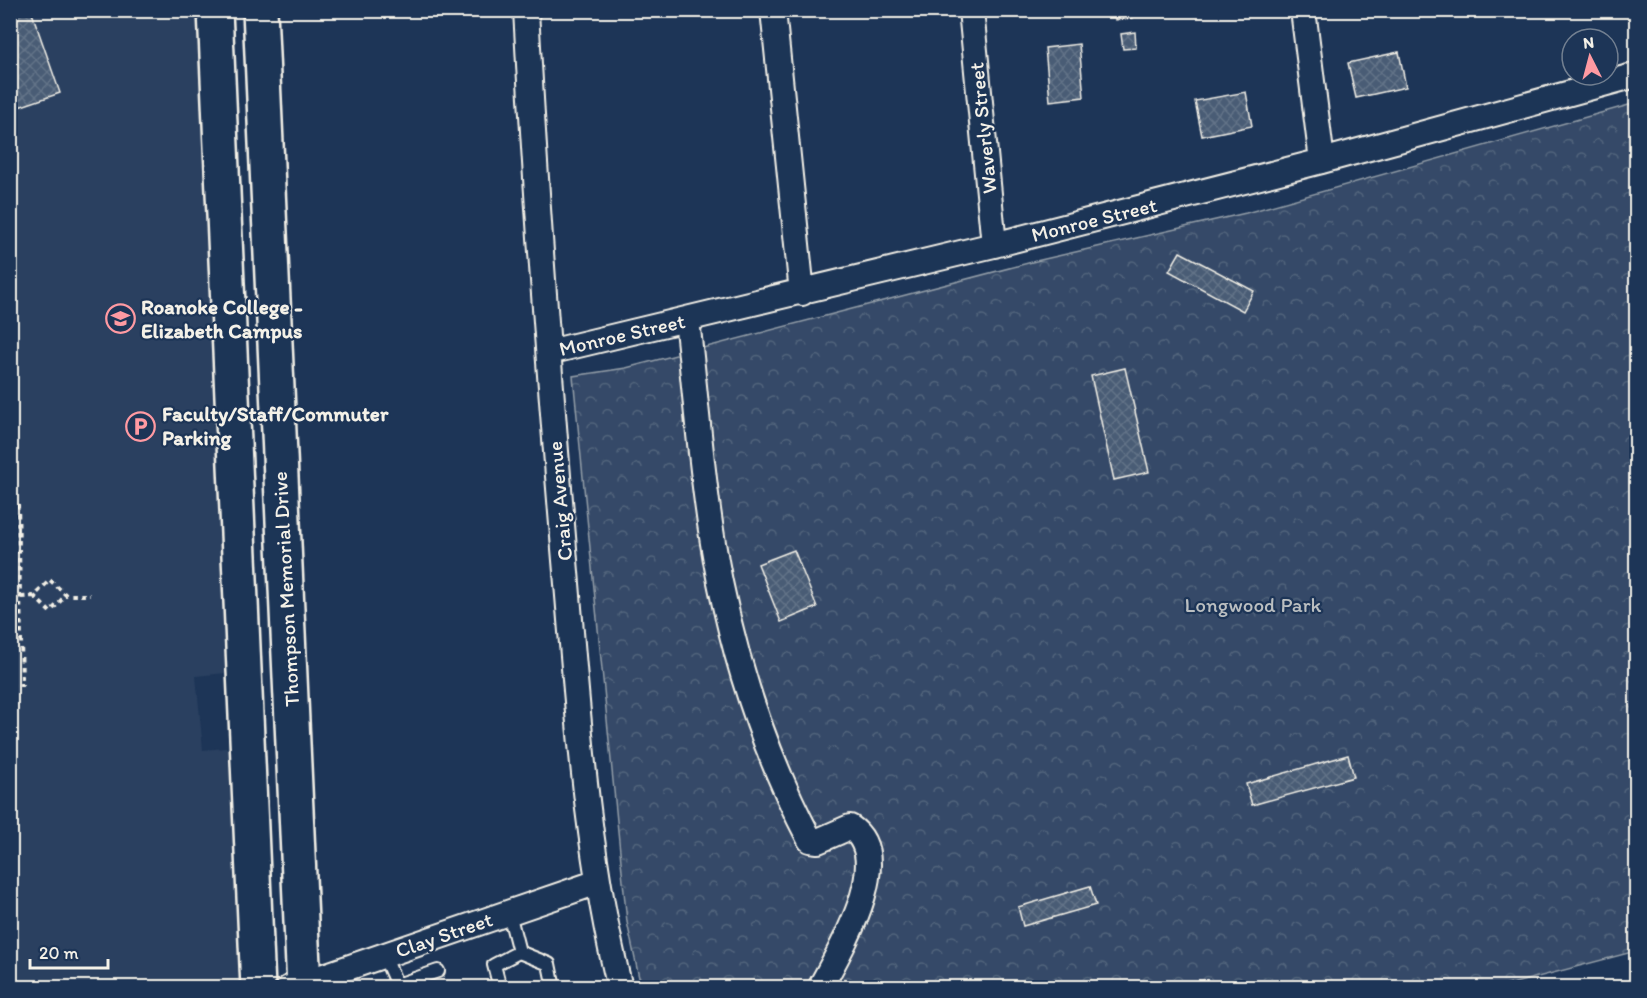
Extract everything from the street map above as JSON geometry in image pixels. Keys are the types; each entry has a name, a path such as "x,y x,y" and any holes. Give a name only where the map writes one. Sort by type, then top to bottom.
{"main road":[{"name":"Thompson Memorial Drive","path":"215,10 258,987"},
{"name":"Thompson Memorial Drive","path":"260,10 299,986"}],"street":[{"name":"Craig Avenue","path":"526,10 549,352 580,744 598,882 621,987"},
{"path":"773,10 802,293"},
{"name":"Waverly Street","path":"971,10 994,245"},
{"path":"1303,10 1322,161"},
{"name":"Monroe Street","path":"549,352 687,321 994,245 1322,161 1636,75"},
{"path":"687,321 720,581 739,661 767,743 810,840 818,841 850,826 857,831 867,854 869,875 865,896 820,987"},
{"name":"Clay Street","path":"299,986 598,882"}],"lane":[{"path":"509,913 519,952"},
{"path":"500,987 494,965 519,952 549,964 554,987"},
{"path":"384,956 394,986 438,971"}],"path":[{"path":"10,503 18,503 22,685 10,685"},
{"path":"21,597 34,596 50,580 66,595 90,596"},
{"path":"34,596 50,612 66,595"}],"shaded area":[{"name":"Roanoke College - Elizabeth Campus","path":"10,11 215,11 245,671 196,676 203,750 248,746 258,987 11,987"}],"green space":[{"name":"Longwood Park","path":"1636,103 1636,951 1496,988 641,987 627,922 573,376 626,368 1036,261 1246,213"}],"building":[{"path":"10,10 31,10 60,93 10,110"},
{"path":"1115,10 1132,10 1132,18 1115,20"},
{"path":"1135,32 1136,48 1123,49 1121,34"},
{"path":"1079,44 1084,97 1050,101 1045,48"},
{"path":"1399,52 1406,87 1356,98 1348,63"},
{"path":"1246,92 1252,126 1202,136 1195,101"},
{"path":"1180,252 1254,291 1243,311 1169,271"},
{"path":"1125,368 1149,472 1114,480 1091,376"},
{"path":"794,550 817,607 781,622 758,564"},
{"path":"10,566 13,566 14,620 10,620"},
{"path":"1348,755 1354,777 1252,805 1246,784"},
{"path":"1090,886 1096,905 1023,926 1018,907"}],"place":[{"name":"Roanoke College - Elizabeth Campus","path":"120,319"},
{"name":"Faculty/Staff/Commuter Parking","path":"141,426"}]}
